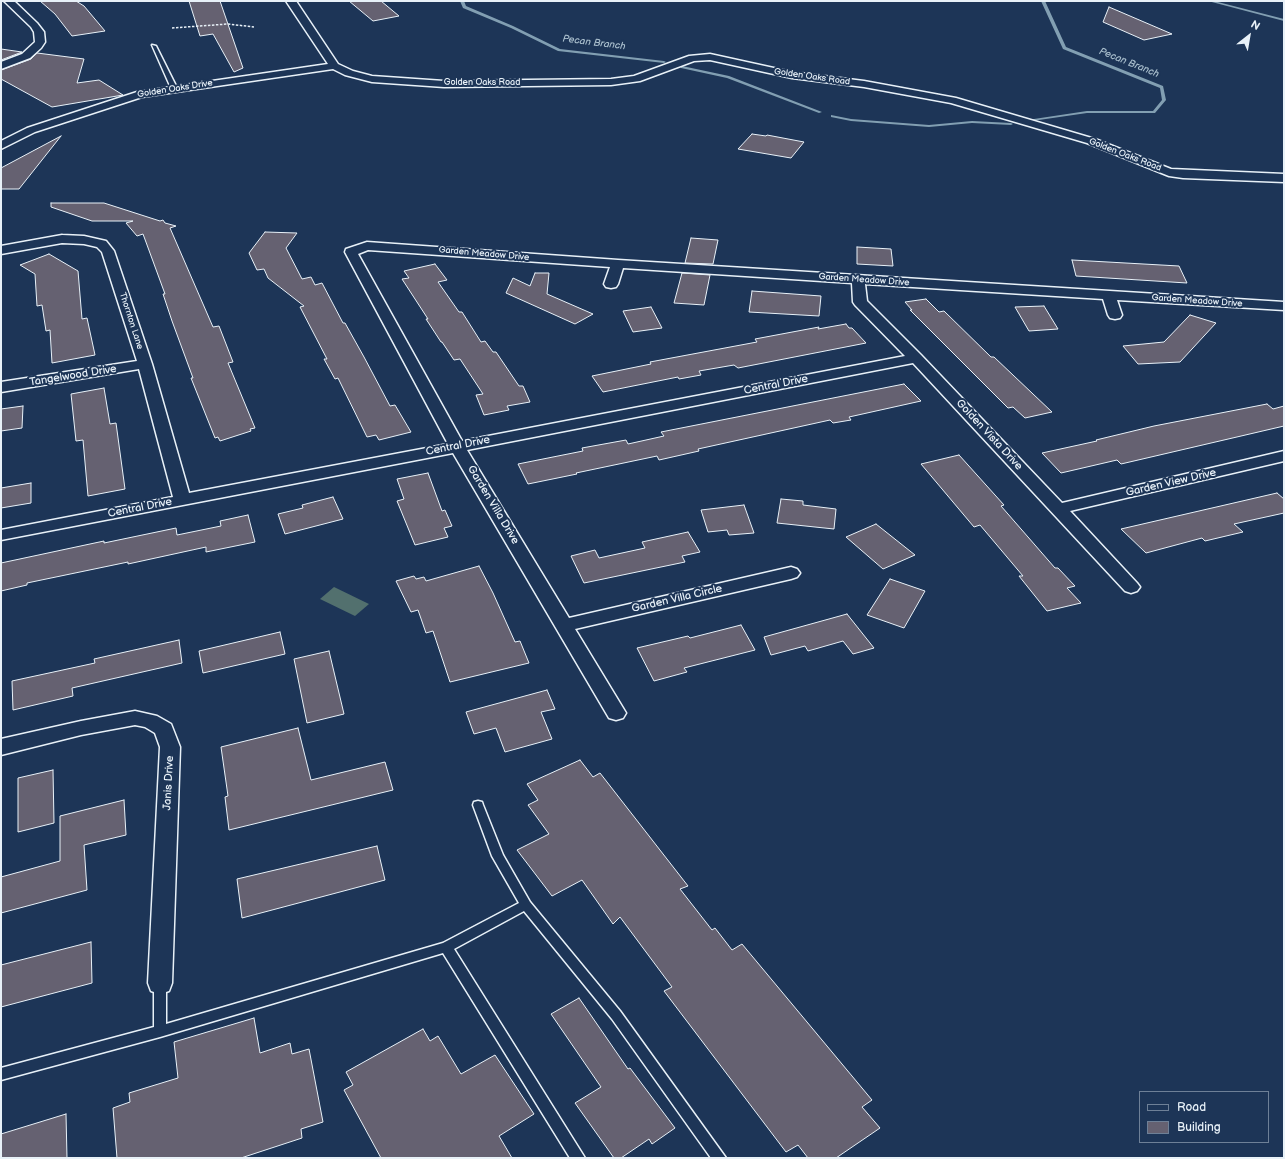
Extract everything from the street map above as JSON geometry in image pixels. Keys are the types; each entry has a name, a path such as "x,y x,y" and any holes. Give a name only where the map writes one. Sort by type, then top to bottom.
{"street":[{"path":"1,66 26,56 38,46 40,42 39,32 34,25 9,1"},
{"path":"290,1 334,66"},
{"name":"Golden Oaks Road","path":"334,66 359,76 379,80 414,83 611,82 636,79 693,58 710,57 780,73 864,84 952,100 1091,141 1150,166 1169,172 1183,174 1284,178"},
{"name":"Golden Oaks Drive","path":"1,146 31,130 87,110 141,94 334,66"},
{"name":"Thornton Lane","path":"1,250 62,239 84,240 101,244 108,251 145,364 182,500"},
{"name":"Garden Meadow Drive","path":"351,252 367,246 396,247 858,280 1284,306"},
{"name":"Garden Villa Drive","path":"351,252 457,446 616,713"},
{"path":"611,284 618,264"},
{"name":"Golden Vista Drive","path":"858,280 860,302 916,358 1131,587"},
{"path":"1109,295 1115,315"},
{"name":"Central Drive","path":"1,535 916,358"},
{"name":"Tangelwood Drive","path":"1,387 145,364"},
{"name":"Garden View Drive","path":"1058,509 1284,456"},
{"name":"Garden Villa Circle","path":"564,625 791,573"},
{"name":"Janis Drive","path":"1,747 80,728 135,718 150,721 164,729 170,748 160,983"}],"lane":[{"path":"154,46 174,88"},
{"path":"478,805 498,856 526,905 616,1015 719,1158"},
{"path":"1,1074 160,1031 446,947 526,905"},
{"path":"446,947 578,1158"},
{"path":"160,983 160,1031"}],"path":[{"path":"172,28 206,25 254,27"}],"green space":[{"path":"334,587 369,604 355,616 320,599"}],"building":[{"path":"40,1 76,1 84,6 105,31 72,36 55,14"},
{"path":"189,1 220,1 243,68 234,72 213,34 200,36"},
{"path":"349,1 381,1 399,16 373,21"},
{"path":"1109,7 1172,34 1144,40 1103,22"},
{"path":"1,49 22,52 1,60"},
{"path":"37,53 84,59 77,83 99,80 123,95 52,107 1,79 1,70 31,59"},
{"path":"752,134 767,135 804,142 791,158 738,149"},
{"path":"61,136 19,189 1,189 1,168"},
{"path":"51,203 104,203 160,221 163,220 165,223 176,226 170,228 213,327 219,326 233,362 228,363 255,428 250,429 251,431 220,441 218,437 215,438 191,378 193,378 143,234 137,236 126,223 133,221 92,221 51,207"},
{"path":"265,232 297,233 286,248 302,279 311,277 315,285 322,283 390,406 395,405 411,432 379,440 376,435 367,437 338,378 335,379 324,359 327,359 300,307 304,306 268,278 264,269 257,270 249,253"},
{"path":"691,238 718,240 713,264 685,263"},
{"path":"857,247 891,249 893,266 857,264"},
{"path":"49,254 78,271 82,319 87,318 95,355 52,363 50,330 46,331 42,305 37,306 35,274 20,265"},
{"path":"1072,260 1179,266 1187,283 1076,276"},
{"path":"435,264 447,280 438,282 459,312 462,312 481,342 485,341 493,352 496,352 519,386 523,386 530,402 507,406 509,410 484,415 476,395 483,394 460,359 454,360 441,342 402,279 409,278 404,271"},
{"path":"535,273 549,273 547,294 593,314 575,324 506,293 513,278 530,286"},
{"path":"682,273 710,275 704,305 674,303"},
{"path":"752,291 821,296 819,316 749,312"},
{"path":"926,299 939,312 944,311 991,357 994,357 1052,412 1025,418 1013,407 1008,408 910,310 912,310 905,302"},
{"path":"1044,306 1058,329 1029,331 1015,307"},
{"path":"651,307 662,328 633,332 623,311"},
{"path":"1190,315 1216,323 1180,362 1138,364 1123,346 1164,342"},
{"path":"846,324 849,328 852,328 866,343 738,368 734,365 699,371 701,375 679,379 678,377 603,392 592,376 651,364 650,362 757,342 755,339 819,327 818,329"},
{"path":"904,384 921,401 849,417 851,420 833,423 830,420 698,449 699,451 659,460 657,456 528,484 518,464 583,451 582,448 626,440 628,444 664,436 661,432"},
{"path":"104,388 110,424 116,423 125,489 88,496 83,440 76,441 71,394"},
{"path":"1267,404 1273,409 1284,406 1284,426 1121,464 1117,460 1061,473 1042,453 1097,441 1096,440 1154,426"},
{"path":"23,406 22,428 1,431 1,409"},
{"path":"959,455 1004,505 1001,506 1055,568 1058,568 1075,586 1067,588 1081,603 1047,611 1019,576 1023,576 980,525 974,527 921,464"},
{"path":"428,473 442,511 445,510 452,526 444,528 448,537 415,545 397,501 404,499 397,479"},
{"path":"31,483 31,503 1,508 1,488"},
{"path":"1277,493 1284,499 1284,513 1234,524 1243,532 1205,541 1202,538 1146,553 1121,529"},
{"path":"333,497 343,519 285,534 278,514 303,508 302,505"},
{"path":"781,499 803,501 803,505 836,509 834,529 777,523"},
{"path":"744,505 754,533 729,535 727,530 708,532 701,510"},
{"path":"248,515 255,542 206,552 206,547 128,564 128,562 27,583 27,585 1,591 1,563 104,541 104,543 176,528 177,535 221,526 220,521"},
{"path":"876,524 915,555 883,569 846,537"},
{"path":"688,532 700,552 682,556 685,562 584,583 571,556 595,550 599,558 645,548 642,542"},
{"path":"479,566 515,642 520,641 529,663 450,682 433,631 426,633 418,610 411,612 396,581 414,576 416,579 424,577 426,581"},
{"path":"890,579 925,591 904,628 867,615"},
{"path":"847,614 874,648 853,654 843,641 808,651 805,646 771,655 764,637"},
{"path":"741,625 755,650 684,668 687,672 654,681 637,648 688,636 690,638"},
{"path":"280,632 285,654 203,673 199,651"},
{"path":"179,640 182,663 72,688 73,696 13,710 12,681 95,663 94,659"},
{"path":"329,651 344,714 307,723 294,659"},
{"path":"547,690 555,709 541,712 552,739 505,752 496,728 474,734 466,712"},
{"path":"298,728 311,780 385,762 393,790 229,830 225,797 228,796 221,747"},
{"path":"580,760 593,777 600,773 688,886 680,889 712,930 715,928 732,950 742,944 872,1100 862,1107 880,1128 836,1158 808,1158 798,1145 786,1152 664,991 672,987 620,917 613,924 582,880 552,896 517,850 549,834 528,805 538,800 527,784"},
{"path":"53,770 54,823 18,832 18,778"},
{"path":"124,800 126,835 84,845 87,890 1,913 1,877 60,861 60,816"},
{"path":"377,846 385,880 242,918 237,879"},
{"path":"91,942 92,983 1,1007 1,965"},
{"path":"579,998 628,1069 630,1068 675,1128 652,1144 649,1139 621,1158 614,1158 575,1103 601,1087 551,1014"},
{"path":"254,1018 260,1053 290,1043 292,1054 309,1049 323,1122 301,1129 302,1138 241,1158 117,1158 113,1108 130,1102 129,1093 178,1078 174,1042"},
{"path":"423,1029 430,1041 438,1036 461,1074 495,1055 534,1114 499,1136 512,1158 381,1158 344,1090 353,1085 346,1072"},
{"path":"66,1114 67,1158 1,1158 1,1134"}],"waterway":[{"name":"Pecan Branch","path":"462,1 464,7 512,27 559,50 664,62"},
{"name":"Pecan Branch","path":"1034,120 1087,112 1154,112 1164,100 1162,87 1064,48 1043,1"},
{"name":"Pecan Branch","path":"1210,1 1284,20"},
{"name":"Pecan Branch","path":"682,67 728,77 820,112"},
{"name":"Pecan Branch","path":"832,116 851,120 929,126 972,122 1011,124"}]}
